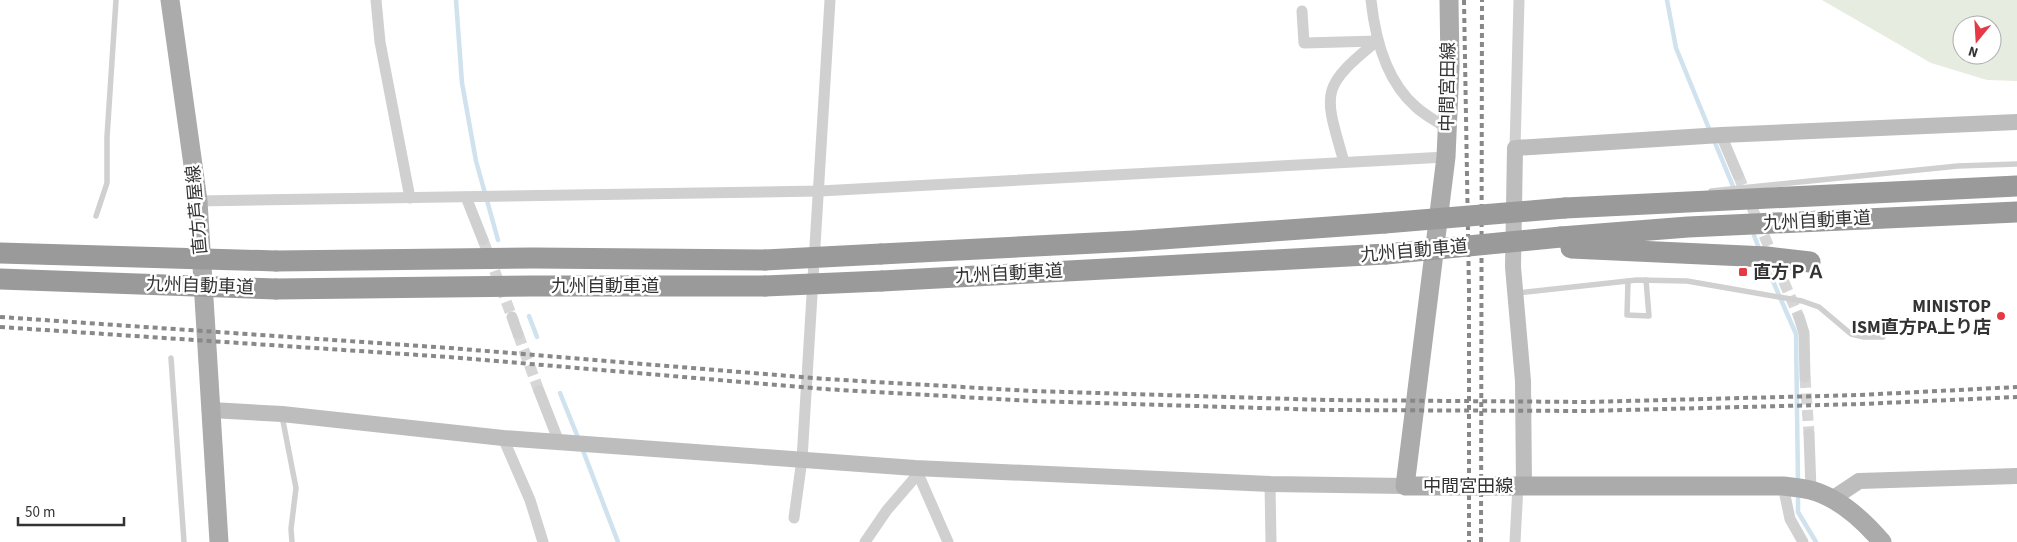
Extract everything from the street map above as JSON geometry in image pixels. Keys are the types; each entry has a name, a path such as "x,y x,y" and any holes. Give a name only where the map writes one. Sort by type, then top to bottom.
{"highway":[{"name":"九州自動車道","path":"0,253 276,261 534,258 765,260 1134,241 1565,208 2017,186"},
{"name":"九州自動車道","path":"0,278 276,289 766,286 1386,254 1496,244 1561,242 1688,227 2017,212"},
{"path":"1561,242 1761,260 1810,262"}],"main road":[{"name":"直方芦屋線","path":"170,0 198,201 220,542"},
{"name":"中間宮田線","path":"1449,0 1446,157 1405,486 1783,486 1811,490 1832,499 1866,524 1882,542"}],"street":[{"path":"376,0 380,42 410,198"},
{"path":"794,518 802,459 820,191 830,0"},
{"path":"1371,0 1374,33 1394,80 1416,107 1448,129"},
{"path":"1515,542 1521,486 1523,381 1513,267 1519,0"},
{"path":"1302,11 1304,43 1378,41"},
{"path":"1344,162 1331,116 1329,99 1334,83 1347,66 1378,41"},
{"path":"1515,148 1721,135 2017,122"},
{"path":"1721,135 1738,175"},
{"path":"198,201 820,191 1446,157"},
{"path":"470,197 483,240"},
{"path":"1799,316 1804,333 1805,377"},
{"path":"512,317 518,334"},
{"path":"539,391 562,442"},
{"path":"211,410 282,414 503,438 802,459 917,471 1270,484 1405,486"},
{"path":"1808,434 1811,490"},
{"path":"503,438 530,500 543,542"},
{"path":"865,542 917,471"},
{"path":"917,471 948,542"},
{"path":"1832,499 1859,481 2017,476"},
{"path":"1270,484 1271,542"},
{"path":"1783,486 1790,519 1804,542"}],"lane":[{"path":"96,216 107,183 107,137 116,0"},
{"path":"1702,192 1958,166 2017,164"},
{"path":"1620,205 1693,194"},
{"path":"1690,253 1717,262"},
{"path":"1628,281 1627,315 1648,316 1646,280"},
{"path":"1514,293 1628,281 1687,281 1802,300 1819,307 1851,334 1864,337 1883,337"},
{"path":"171,358 184,542"},
{"path":"282,414 296,488 290,529 292,542"}],"shaded area":[{"path":"1822,0 2017,0 2017,81 1987,80 1931,63"}],"waterway":[{"path":"456,0 462,83 476,161 498,240"},
{"path":"1667,0 1676,48 1710,131"},
{"path":"1713,138 1735,191"},
{"path":"1752,230 1760,251"},
{"path":"1765,263 1796,334 1798,484"},
{"path":"529,316 537,337"},
{"path":"560,393 579,440"},
{"path":"582,448 618,542"},
{"path":"1798,491 1798,512 1816,542"}],"tunnel":[{"path":"1738,175 1799,317"},
{"path":"483,240 512,317"},
{"path":"518,334 539,391"},
{"path":"1805,377 1809,434"}],"railway":[{"path":"1464,0 1469,291 1469,542"},
{"path":"1481,542 1482,0"},
{"path":"0,317 450,348 825,379 1032,391 1326,400 1587,402 1860,395 2017,387"},
{"path":"0,327 449,357 824,389 1032,401 1326,410 1587,411 1861,404 2017,397"}],"place":[{"name":"直方ＰＡ","path":"1743,272"},
{"name":"MINISTOP ISM直方PA上り店","path":"2001,316"}]}
